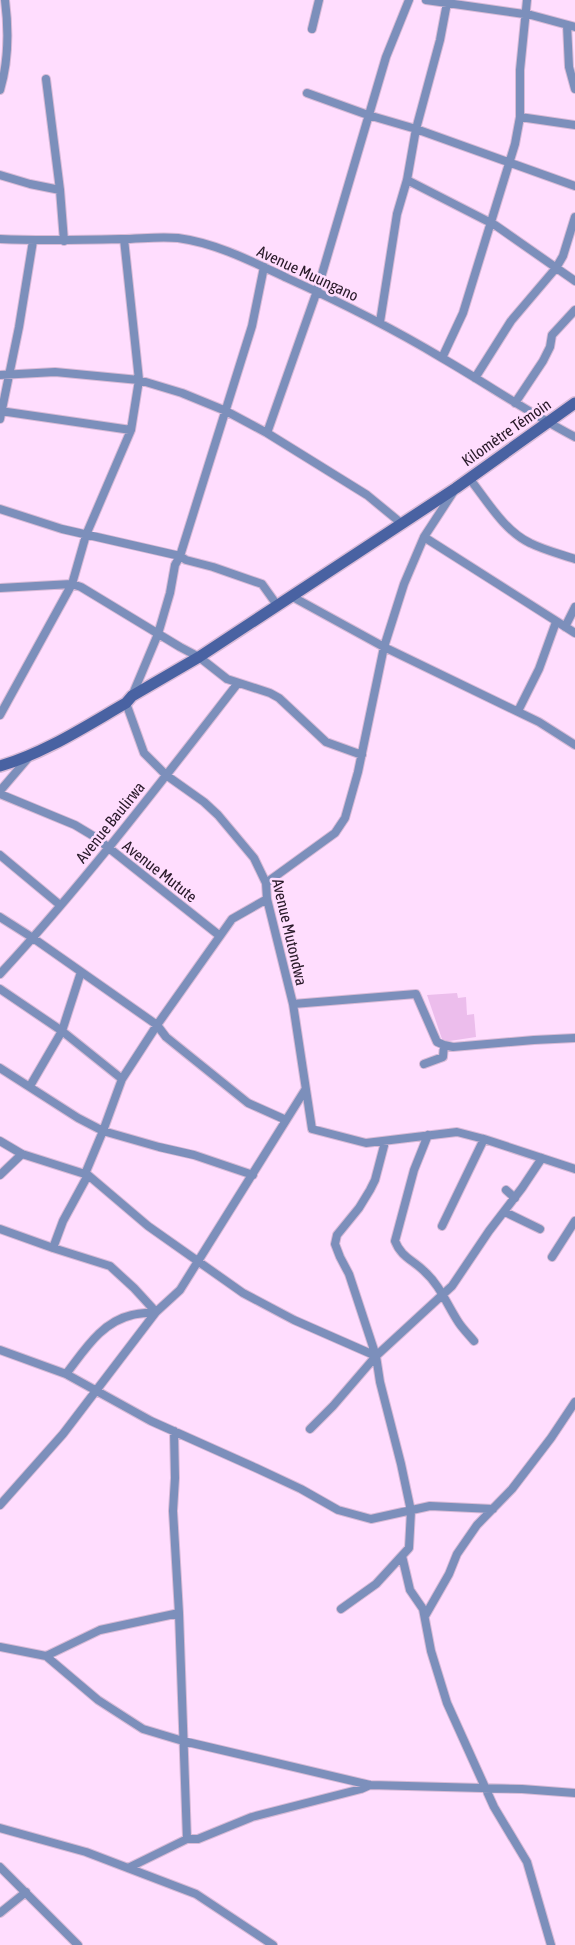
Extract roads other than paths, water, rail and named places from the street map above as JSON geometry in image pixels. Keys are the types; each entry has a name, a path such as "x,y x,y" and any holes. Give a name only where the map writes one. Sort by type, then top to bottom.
{"main road":[{"name":"Kilomètre Témoin","path":"0,766 32,754 78,731 200,657 456,488 575,403"}],"street":[{"path":"0,90 5,65 5,0"},
{"path":"312,29 319,0"},
{"path":"267,433 317,291 386,57 409,0"},
{"path":"426,0 526,14 571,26 569,67 575,89"},
{"path":"442,358 463,313 510,163 520,117 520,70 527,0"},
{"path":"380,322 393,234 407,180 416,129 438,52 447,4"},
{"path":"46,79 60,190 64,241"},
{"path":"307,93 368,116 416,129 575,186"},
{"path":"520,117 575,125"},
{"path":"0,174 30,184 60,190"},
{"path":"407,180 491,223 575,281"},
{"path":"475,378 511,321 556,268 563,256 575,217"},
{"name":"Avenue Muungano","path":"0,239 64,241 150,236 193,241 264,267 380,322 575,438"},
{"path":"0,715 72,584 86,535 131,430 139,380 124,239"},
{"path":"32,241 19,327 4,374 0,414 131,430"},
{"path":"129,700 158,634 170,593 175,565 180,556 252,326 264,267"},
{"path":"515,403 543,361 550,346 552,335 575,310"},
{"path":"4,374 55,372 139,380 182,393 226,411 267,433 367,495 401,523"},
{"path":"469,478 502,520 515,533 529,543 575,559"},
{"path":"266,883 335,833 345,818 362,756 384,647 404,584 424,537 456,488"},
{"path":"0,509 62,529 180,556 186,560 262,584 277,606"},
{"path":"424,537 575,633"},
{"path":"0,588 72,584 100,598 158,634 200,657 219,674 238,683 270,693 287,705 326,742 362,756"},
{"path":"291,596 384,647 539,722 575,745"},
{"path":"565,627 575,607"},
{"path":"518,711 539,669 556,622"},
{"name":"Avenue Baulirwa","path":"0,974 34,938 108,848 238,683"},
{"name":"Avenue Mutondwa","path":"129,700 144,753 166,776 204,802 218,815 254,858 266,883 267,899 292,1004 312,1129 366,1143 385,1142"},
{"path":"0,792 32,754"},
{"name":"Avenue Mutute","path":"0,792 75,825 95,837 220,936"},
{"path":"0,855 60,905"},
{"path":"53,1248 63,1221 87,1174 122,1079 157,1025 232,919 267,899"},
{"path":"0,917 34,938 157,1025 166,1037 248,1103 286,1120"},
{"path":"30,1086 62,1031 82,972"},
{"path":"0,989 62,1031 122,1079"},
{"path":"292,1004 416,994 437,1042 444,1045 453,1047 575,1038"},
{"path":"424,1064 443,1057 444,1045"},
{"path":"1,1070 103,1132 194,1155 253,1176"},
{"path":"0,1504 62,1434 156,1312 180,1290 305,1090"},
{"path":"341,1609 376,1584 410,1545 410,1511 376,1356 350,1274 335,1244 337,1235 359,1208 375,1180 385,1142 457,1132 575,1169"},
{"path":"428,1135 414,1170 395,1241 398,1250 423,1269 436,1283 459,1323 474,1341"},
{"path":"442,1226 484,1139"},
{"path":"0,1142 22,1154 87,1174 148,1226 252,1298 294,1320 376,1356"},
{"path":"0,1175 22,1154"},
{"path":"310,1429 333,1406 376,1356 442,1296 461,1274 489,1231 505,1212 542,1158"},
{"path":"506,1190 515,1198"},
{"path":"505,1212 540,1229"},
{"path":"552,1257 575,1221"},
{"path":"0,1229 110,1266 156,1312"},
{"path":"66,1374 97,1334 107,1327 130,1315 156,1312"},
{"path":"0,1350 66,1374 151,1421 301,1489 338,1510 371,1519 430,1506 493,1509"},
{"path":"425,1616 449,1574 457,1554 477,1525 512,1489 551,1438 575,1402"},
{"path":"174,1431 175,1478 173,1511 187,1839"},
{"path":"402,1556 410,1590 423,1609 432,1651 447,1703 494,1807 526,1862 551,1945"},
{"path":"46,1656 100,1630 178,1613"},
{"path":"0,1647 46,1656 98,1700 143,1729 183,1742 370,1785 575,1793"},
{"path":"128,1868 187,1839 198,1839 252,1817 361,1789 370,1785"},
{"path":"0,1828 86,1852 196,1894 273,1945"},
{"path":"0,1867 78,1945"},
{"path":"0,1913 26,1892"}]}
